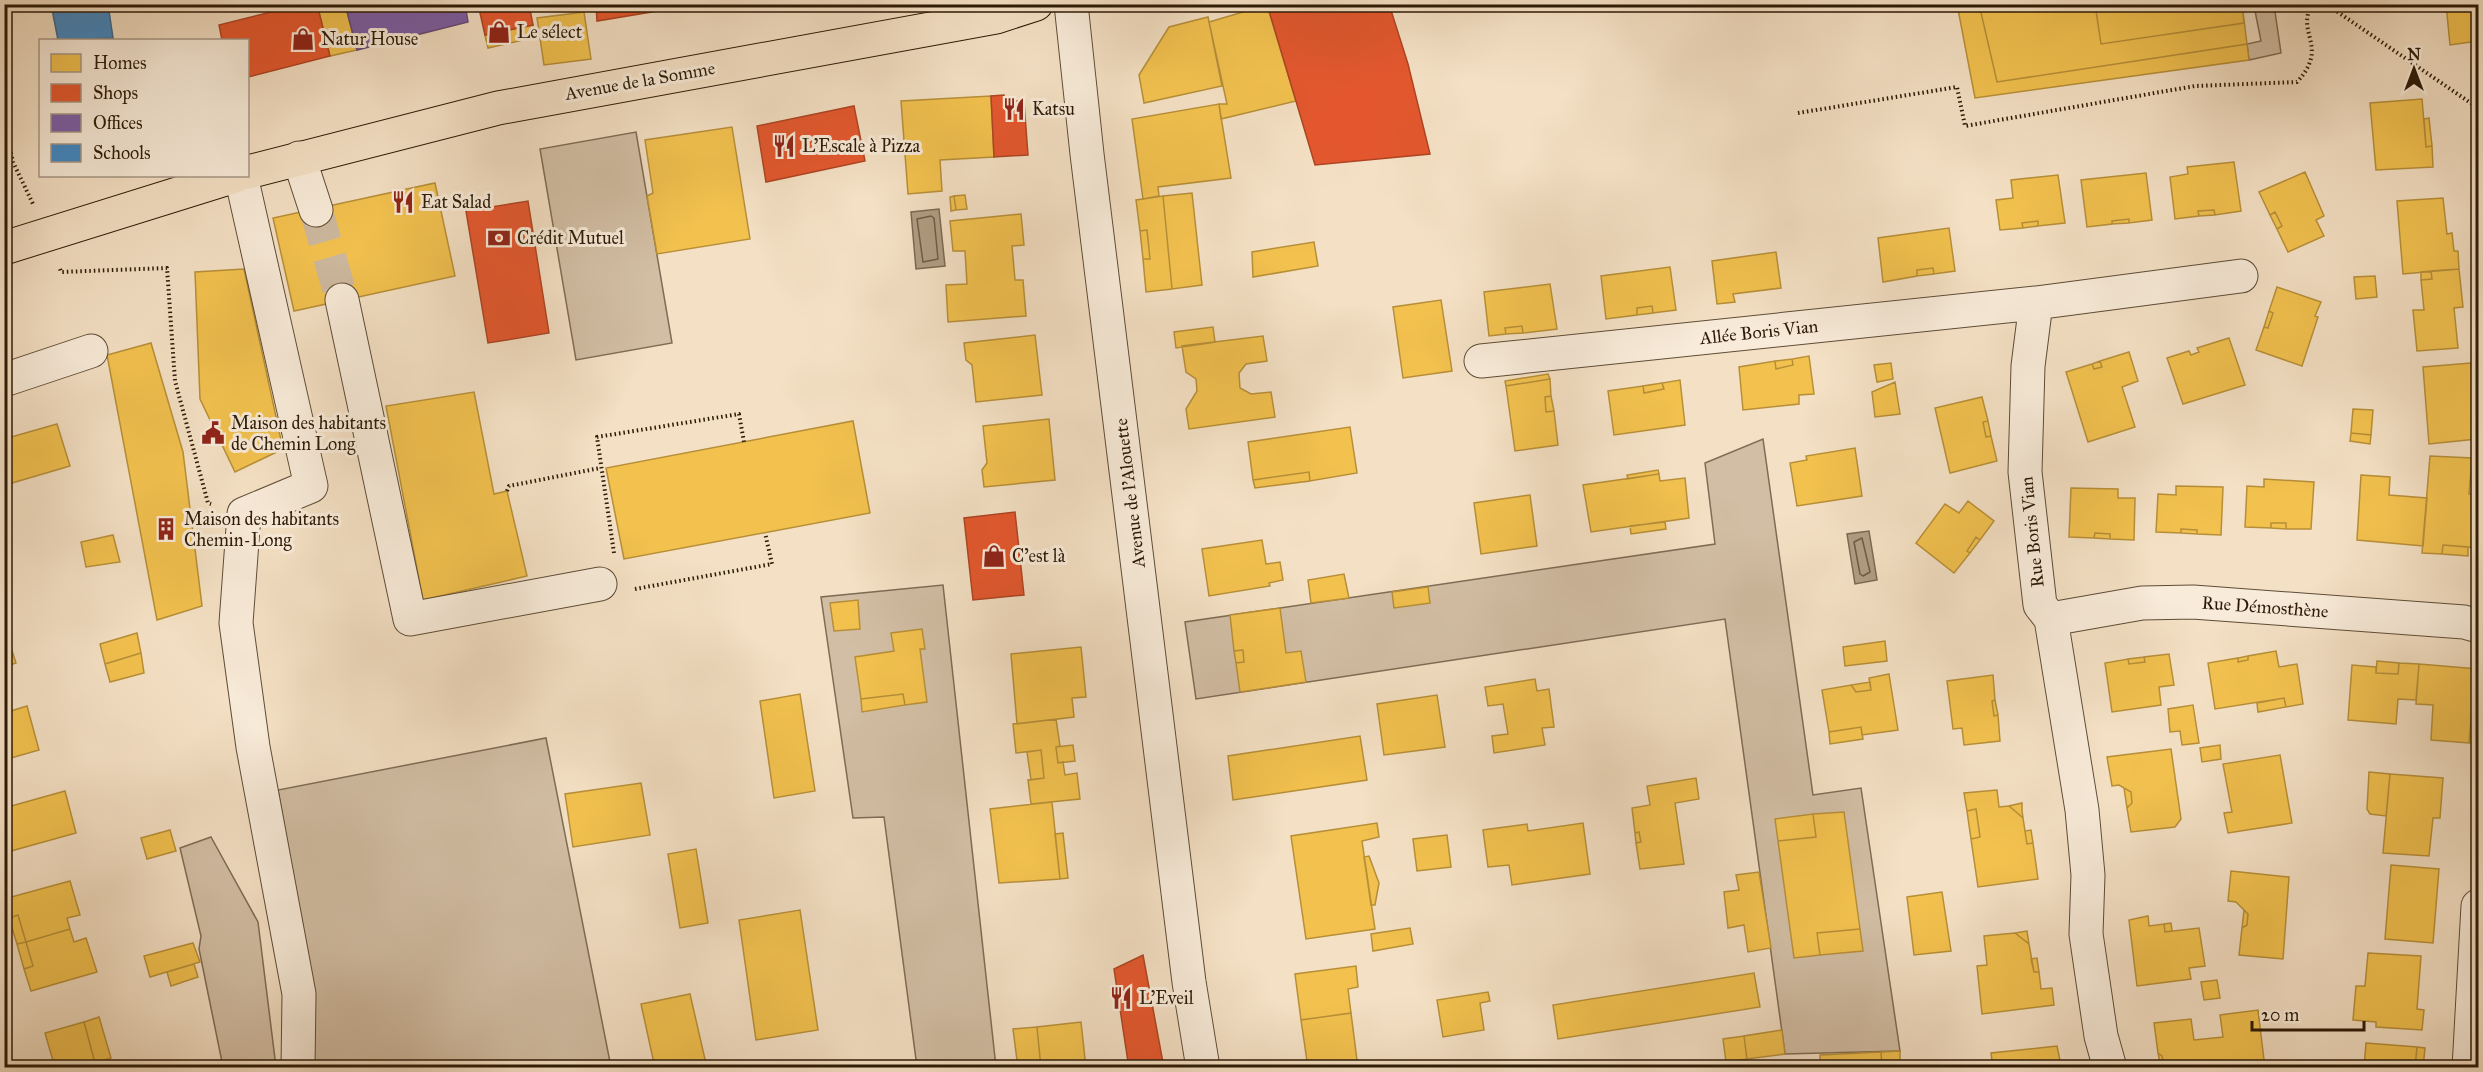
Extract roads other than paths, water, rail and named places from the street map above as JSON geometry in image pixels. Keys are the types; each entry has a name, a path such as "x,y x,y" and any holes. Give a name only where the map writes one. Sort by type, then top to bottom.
{"main road":[{"name":"Avenue de la Somme","path":"249,171 498,108 996,17 1036,4"},
{"path":"4,248 232,177"}],"street":[{"name":"Avenue de l'Alouette","path":"1071,4 1087,154 1189,982 1203,1068"},
{"path":"298,158 316,210"},
{"path":"242,177 311,486 244,514 236,623 253,747 299,994 298,1068"},
{"path":"2036,303 2241,276"},
{"path":"342,300 410,619 615,587"},
{"name":"Allée Boris Vian","path":"1481,361 2036,303"},
{"name":"Rue Boris Vian","path":"2036,303 2028,366 2025,472 2040,605 2051,619 2082,810 2088,875 2086,934 2101,1036 2109,1068"},
{"path":"4,380 91,351"},
{"name":"Rue Démosthène","path":"2051,619 2142,603 2193,602 2464,622 2478,626"},
{"path":"2469,1068 2478,906"},
{"name":"Avenue de l'Alouette","path":"1189,982 1218,1068"}],"water":[{"path":"939,209 945,266 916,269 911,212"},
{"path":"1869,531 1877,580 1855,584 1847,534"}],"tunnel":[{"path":"316,210 342,300"}],"place":[{"name":"Le sélect","path":"499,32"},
{"name":"Natur House","path":"303,39"},
{"name":"Katsu","path":"1014,109"},
{"name":"L'Escale à Pizza","path":"784,146"},
{"name":"Eat Salad","path":"403,202"},
{"name":"Crédit Mutuel","path":"499,238"},
{"name":"Maison des habitants de Chemin Long","path":"213,433"},
{"name":"Maison des habitants Chemin-Long","path":"166,529"},
{"name":"C'est là","path":"994,556"},
{"name":"L'Eveil","path":"1121,998"}]}
